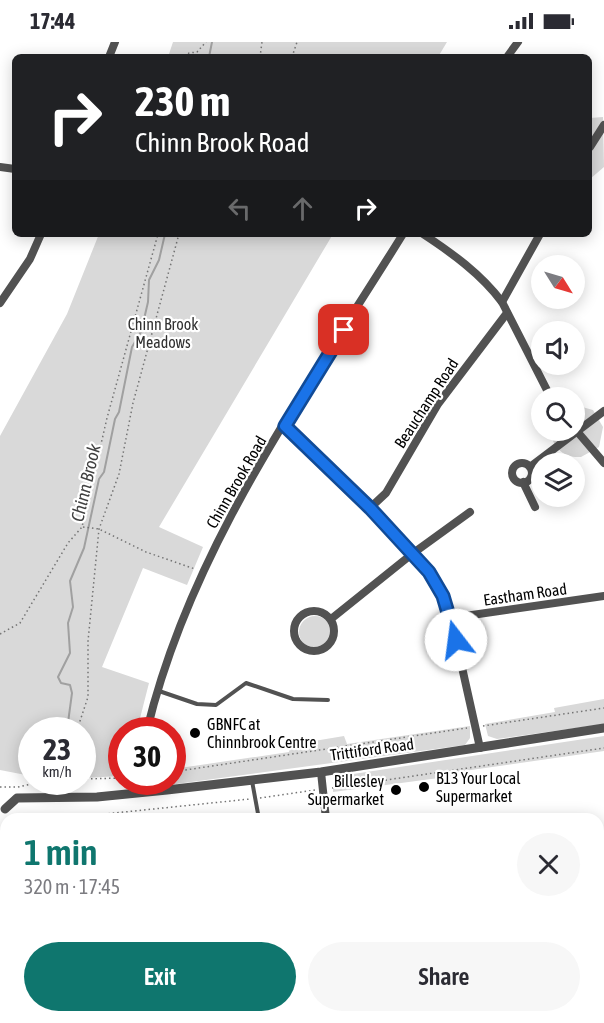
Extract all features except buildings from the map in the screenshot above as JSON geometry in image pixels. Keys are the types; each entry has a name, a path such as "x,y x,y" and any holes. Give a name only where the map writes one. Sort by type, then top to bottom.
{"street":[{"path":"592,144 604,125"},
{"path":"0,303 30,259 41,237"},
{"name":"Chinn Brook Road","path":"151,717 158,690 203,572 242,495 401,237"},
{"path":"428,237 455,255 502,302 545,387"},
{"path":"502,302 538,237"},
{"name":"Beauchamp Road","path":"370,508 386,493 438,404 507,313"},
{"path":"585,424 604,411"},
{"path":"285,426 370,508 429,572 443,596 451,618 480,748"},
{"path":"530,466 562,441"},
{"path":"585,441 604,463"},
{"path":"530,466 521,463 514,469 515,478 523,482 531,499"},
{"path":"523,482 531,478 530,466"},
{"path":"331,619 412,554 470,512"},
{"name":"Eastham Road","path":"451,618 604,596"},
{"path":"313,611 326,614 331,619 333,638 325,648 306,649 297,640 295,627 301,616 313,611"},
{"name":"Trittiford Road","path":"186,788 321,772 604,728"},
{"path":"321,772 326,813"},
{"name":"Trittiford Road","path":"2,808 18,798 108,794"}],"lane":[{"path":"158,690 202,705 221,703 240,685 246,683 293,699 328,700"},
{"path":"252,780 258,813"}],"path":[{"path":"188,54 197,52 206,42"},
{"path":"0,634 20,623 68,543 82,526 107,418 157,237"},
{"path":"81,717 88,697 88,640 99,529 119,474 133,404 178,237"},
{"path":"82,526 99,529 146,552 167,557 203,572"},
{"path":"186,770 604,708"},
{"path":"99,813 255,799 604,748"},
{"path":"0,787 18,787"}],"green space":[{"path":"173,42 447,42 440,54 169,54"},
{"path":"603,117 604,167 592,177 592,118"},
{"name":"Chinn Brook Meadows","path":"98,237 331,237 159,527 203,547 187,585 143,568 102,667 149,683 140,717 108,717 108,777 96,777 96,717 18,717 18,773 0,770 0,436 67,314"},
{"path":"585,408 593,410 603,427 599,447 585,455 564,453 553,441 585,441"},
{"path":"315,616 326,621 331,632 326,643 315,648 304,643 299,632 304,621"},
{"path":"604,699 604,724 497,739 488,736 485,724 555,712 554,708"},
{"path":"470,726 470,738 465,745 186,783 186,767 289,752 290,745 344,736 347,744"},
{"path":"604,736 604,751 457,772 454,776 333,792 333,782 340,776"}],"waterway":[{"name":"Chinn Brook","path":"210,54 212,42"},
{"name":"Chinn Brook","path":"69,717 72,693 70,685 61,683 58,677 70,653 68,623 73,607 70,581 84,548 99,479 104,472 115,419 119,412 132,347 141,332 148,302 149,280 159,260 164,237"}],"place":[{"name":"GBNFC at Chinnbrook Centre","path":"195,733"},
{"name":"B13 Your Local Supermarket","path":"424,787"},
{"name":"Billesley Supermarket","path":"396,790"}],"route":[{"path":"344,330 285,426 370,508 429,572 443,596 456,640"}]}
